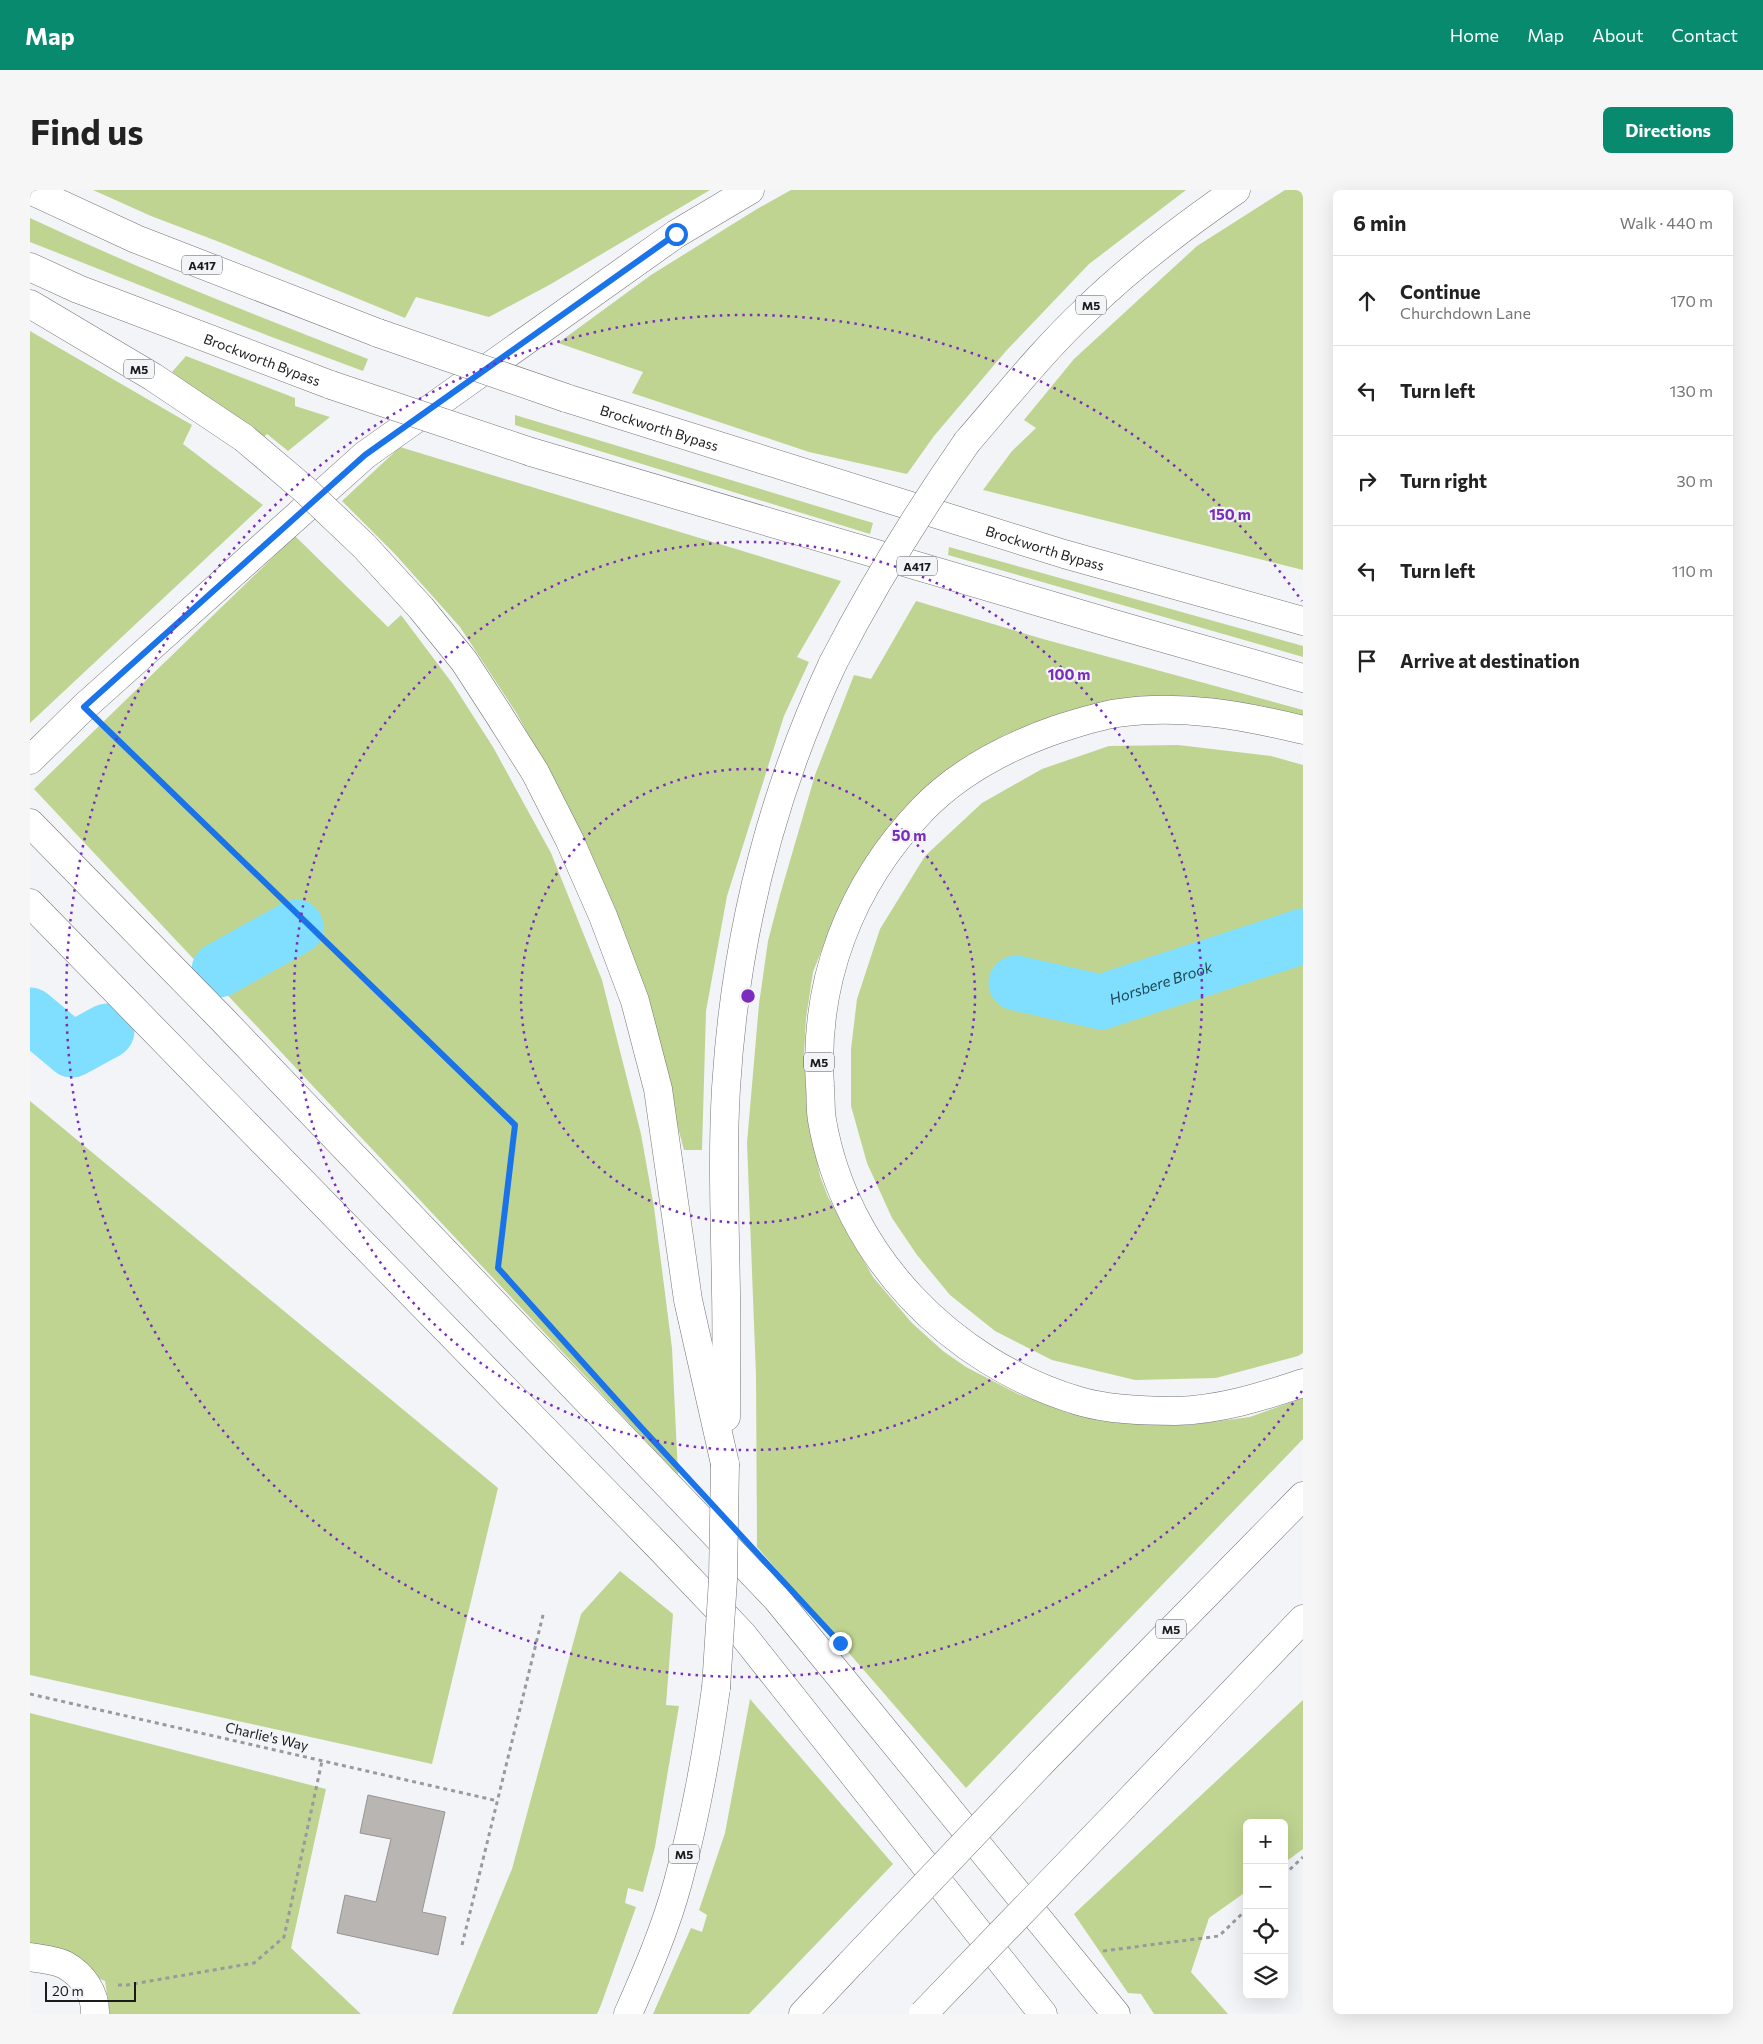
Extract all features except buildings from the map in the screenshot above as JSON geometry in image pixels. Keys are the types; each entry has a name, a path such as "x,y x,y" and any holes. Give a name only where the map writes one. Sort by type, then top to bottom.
{"main road":[{"name":"Brockworth Bypass","path":"30,190 136,238 378,334 566,398 1064,554 1303,621"},
{"path":"30,760 84,707 365,455 676,234 750,190"},
{"name":"M5","path":"628,2014 650,1963 678,1883 709,1741 716,1688 723,1579 726,1464 726,1294 723,1192 726,1088 734,996 750,909 780,794 811,711 865,601 936,487 967,442 1028,371 1086,309 1148,256 1200,215 1236,190"},
{"name":"Brockworth Bypass","path":"30,267 78,289 331,385 531,452 1303,678"},
{"name":"M5","path":"30,304 153,377 244,438 304,489 364,546 421,608 458,654 535,772 570,841 603,916 635,1001 658,1089 688,1300 726,1464"},
{"path":"1064,554 1303,604"},
{"name":"M5","path":"1303,730 1236,715 1203,711 1118,713 1071,725 1026,740 989,759 952,784 924,808 897,839 873,873 852,912 836,951 824,993 819,1038 822,1119 831,1155 843,1190 863,1232 888,1269 915,1302 942,1327 978,1355 1018,1378 1046,1390 1083,1402 1130,1409 1178,1411 1227,1406 1303,1383"},
{"path":"36,828 776,1598 1116,2014"},
{"path":"30,903 743,1635 1043,2014"},
{"name":"M5","path":"803,2014 1041,1763 1303,1496"},
{"path":"923,2014 1303,1618"},
{"path":"30,1957 65,1965 87,1984 96,2008 96,2014"}],"path":[{"path":"84,707 515,1125 498,1268"},
{"path":"462,1945 544,1611"},
{"name":"Charlie's Way","path":"30,1694 498,1801"},
{"path":"87,1984 127,1985 254,1963 284,1936 322,1761"},
{"path":"1288,1871 1303,1857"},
{"path":"1095,1952 1219,1936 1243,1914"}],"green space":[{"path":"93,190 710,190 551,284 489,317 416,297 405,318 151,216"},
{"path":"791,190 1186,190 1089,264 1006,351 934,436 907,474 809,452 632,393 643,372 558,343 651,275"},
{"path":"1285,190 1303,190 1303,570 983,490 1012,451 1036,428 1024,420 1074,359 1197,246"},
{"path":"30,218 114,256 368,359 363,371 30,242"},
{"path":"30,331 192,425 183,444 263,505 30,723"},
{"path":"186,356 295,398 295,406 330,417 288,451 267,434 262,439 172,372"},
{"path":"515,415 873,523 870,534 515,425"},
{"path":"400,447 841,581 797,657 809,662 784,716 727,896 706,1011 702,1150 684,1150 643,995 602,880 565,801 517,714 460,627 395,554 342,501"},
{"path":"295,536 388,627 401,615 452,683 493,747 551,853 602,980 641,1134 654,1207 672,1348 678,1475 34,789"},
{"path":"949,547 1303,646 1303,657 948,555"},
{"path":"916,601 1043,639 1303,710 1303,717 1263,706 1216,699 1105,702 1064,712 1004,735 960,761 924,789 892,824 856,875 835,916 813,972 806,1018 804,1055 807,1108 820,1176 828,1197 873,1277 912,1323 943,1351 966,1367 1018,1394 1068,1413 1122,1422 1190,1425 1250,1417 1303,1398 1303,1439 966,1788 757,1547 756,1375 747,1143 759,1004 768,941 815,775 854,675 871,679"},
{"path":"1178,745 1271,756 1303,765 1303,1353 1298,1356 1216,1378 1135,1380 1052,1360 995,1331 950,1295 917,1255 892,1218 867,1163 851,1106 851,1049 857,999 880,929 925,856 982,803 1042,769 1109,746"},
{"path":"30,1101 498,1488 432,1764 30,1675"},
{"path":"620,1571 673,1614 666,1705 679,1706 655,1847 643,1892 628,1888 625,1903 636,1907 601,2005 597,2014 452,2014 512,1869 581,1614"},
{"path":"750,1699 893,1864 749,2014 653,2014 691,1928 702,1932 707,1915 699,1910 725,1833"},
{"path":"1303,1700 1303,1849 1288,1860 1288,1819 1243,1819 1243,1894 1209,1918 1191,1972 1228,2014 1154,2014 1141,1994 1128,1993 1074,1914"},
{"path":"30,1713 326,1789 291,1948 361,2014 110,2014 105,1981 65,1965 30,1957"}],"waterway":[{"name":"Horsbere Brook","path":"219,970 296,927"},
{"name":"Horsbere Brook","path":"1016,983 1101,1002 1303,936"},
{"name":"Horsbere Brook","path":"30,1015 72,1050 107,1031"}],"route":[{"path":"676,234 365,455 84,707 515,1125 498,1268 639,1425 840,1643"}]}
